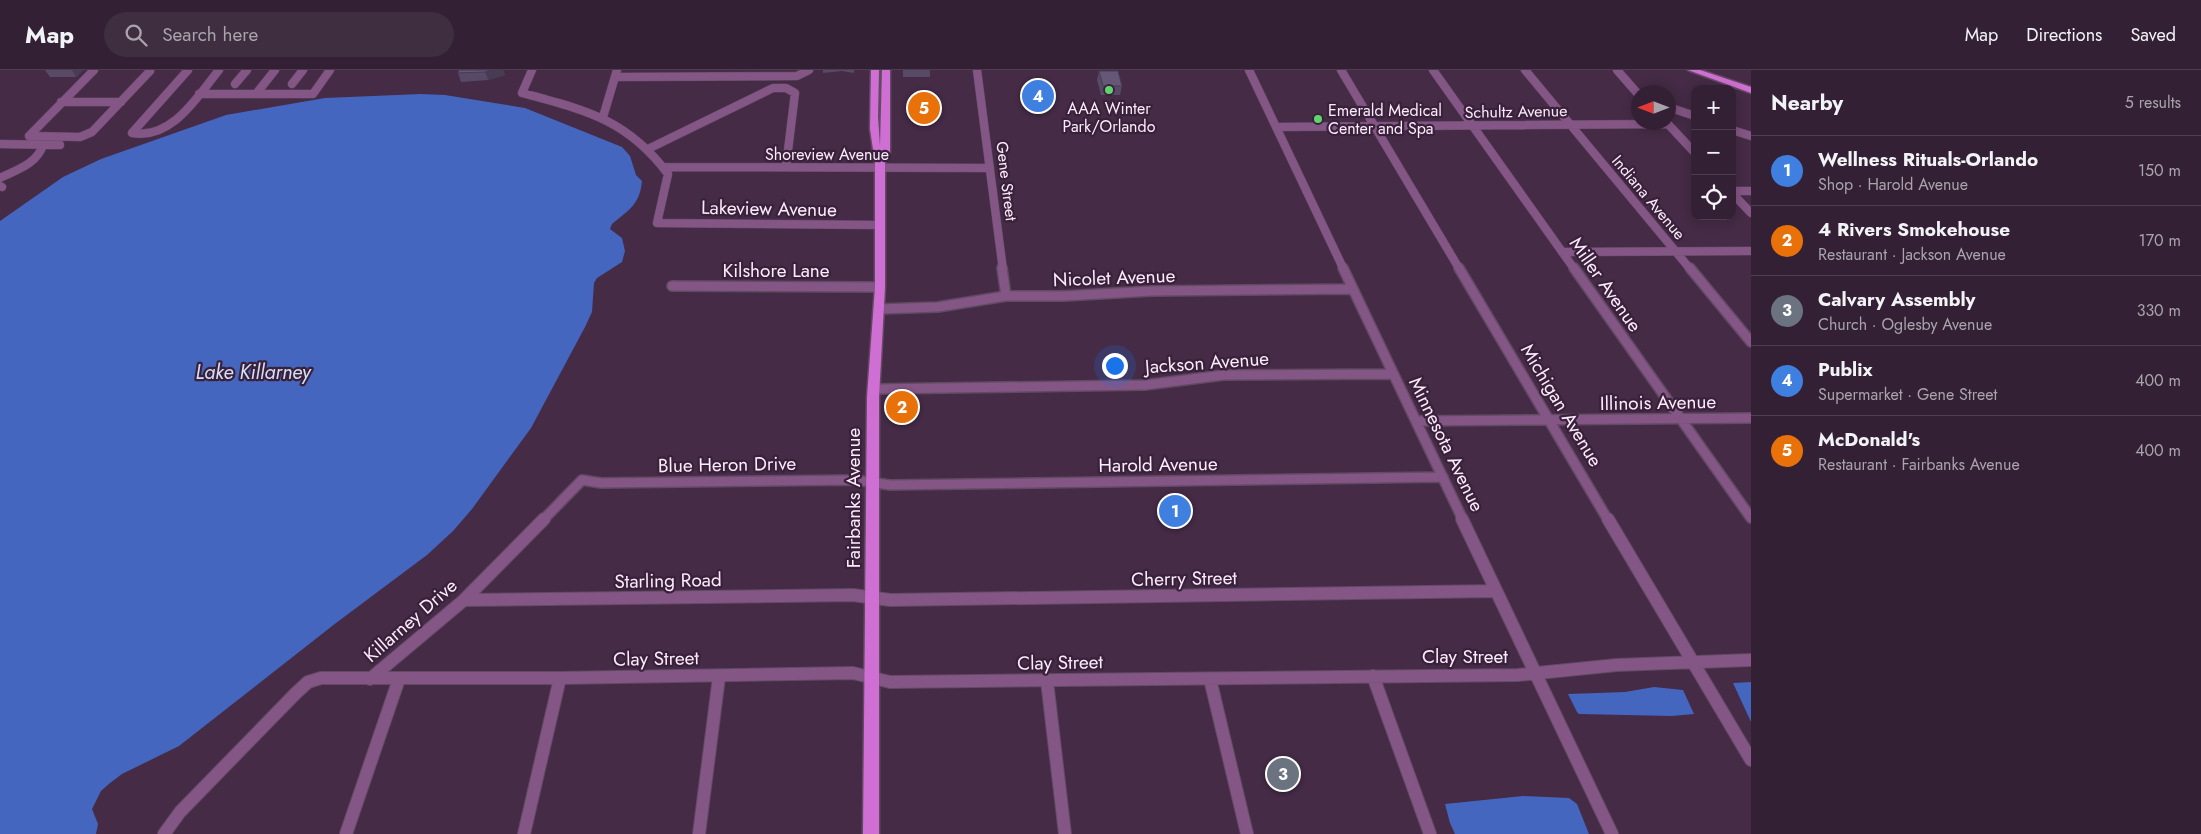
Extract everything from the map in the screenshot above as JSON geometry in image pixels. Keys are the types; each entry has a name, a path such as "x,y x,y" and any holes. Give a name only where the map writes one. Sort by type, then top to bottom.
{"main road":[{"name":"Fairbanks Avenue","path":"871,834 874,389 880,287 880,165 876,152 875,70"},
{"name":"Fairbanks Avenue","path":"880,165 885,152 886,70"},
{"path":"1692,70 1751,90"}],"street":[{"path":"94,70 28,136 80,136 90,133 150,71"},
{"path":"188,70 132,133 140,136 159,132 171,124 219,70"},
{"path":"231,89 247,70"},
{"path":"256,94 275,70"},
{"path":"289,89 303,70"},
{"path":"199,94 231,89 256,94 289,89 313,94 330,70"},
{"path":"532,70 522,93 588,111 602,118 648,149 663,167"},
{"path":"602,118 616,74 797,76 809,70"},
{"name":"Gene Street","path":"977,70 1006,296"},
{"name":"Minnesota Avenue","path":"1249,70 1612,834"},
{"name":"Michigan Avenue","path":"1341,70 1751,760"},
{"name":"Miller Avenue","path":"1433,70 1751,518"},
{"name":"Indiana Avenue","path":"1525,70 1751,342"},
{"path":"1617,70 1631,86"},
{"path":"648,149 773,88 786,88 795,93 786,167"},
{"path":"61,102 121,102"},
{"path":"1676,109 1691,114"},
{"name":"Schultz Avenue","path":"1276,127 1631,123"},
{"path":"1673,130 1691,149"},
{"path":"1736,131 1751,136"},
{"path":"0,144 60,145"},
{"path":"0,178 33,160 42,151 44,145"},
{"name":"Shoreview Avenue","path":"663,167 880,165 990,168"},
{"name":"Lakeview Avenue","path":"663,167 668,174 657,223 880,225"},
{"path":"1736,192 1751,191"},
{"path":"1736,196 1751,213"},
{"path":"1562,252 1751,251"},
{"name":"Kilshore Lane","path":"672,286 880,287"},
{"name":"Nicolet Avenue","path":"879,309 932,308 1006,296 1064,296 1152,291 1352,289"},
{"name":"Jackson Avenue","path":"874,389 1145,385 1224,375 1392,374"},
{"name":"Illinois Avenue","path":"1416,421 1751,418"},
{"name":"Harold Avenue","path":"873,483 890,485 1443,477"},
{"name":"Blue Heron Drive","path":"582,480 600,483 856,480 873,483"},
{"name":"Killarney Drive","path":"164,834 180,812 308,682 321,678 370,679 464,600 582,480"},
{"name":"Cherry Street","path":"872,598 890,600 1496,591"},
{"name":"Starling Road","path":"464,600 784,595 854,595 872,598"},
{"name":"Clay Street","path":"370,679 852,674 890,682 1518,675 1617,665 1751,660"},
{"path":"699,834 719,676"},
{"path":"1374,676 1430,834"},
{"path":"524,834 560,678"},
{"path":"1210,679 1247,834"},
{"path":"346,834 399,680"},
{"path":"1047,681 1065,834"}],"water":[{"name":"Lake Killarney","path":"421,94 445,95 525,108 622,147 630,156 636,175 642,181 639,195 633,206 612,224 610,229 622,238 625,251 622,262 597,278 594,283 592,312 531,428 472,509 453,531 427,555 336,623 179,746 122,774 101,791 92,809 98,824 96,834 0,834 0,221 63,177 101,159 226,115 325,98"},
{"path":"1751,682 1751,722 1733,683"},
{"path":"1654,687 1683,690 1694,714 1672,716 1579,714 1568,694 1625,692"},
{"path":"1523,796 1569,798 1577,804 1589,834 1455,834 1445,804"}],"building":[{"path":"459,70 490,70 485,72 458,73"},
{"path":"1099,71 1118,71 1122,86 1103,86"}],"place":[{"name":"AAA Winter Park/Orlando","path":"1109,90"},
{"name":"Publix","path":"1038,96"},
{"name":"McDonald's","path":"924,108"},
{"name":"Emerald Medical Center and Spa","path":"1318,119"},
{"name":"4 Rivers Smokehouse","path":"902,407"},
{"name":"Wellness Rituals-Orlando","path":"1175,511"},
{"name":"Calvary Assembly","path":"1283,774"}]}
